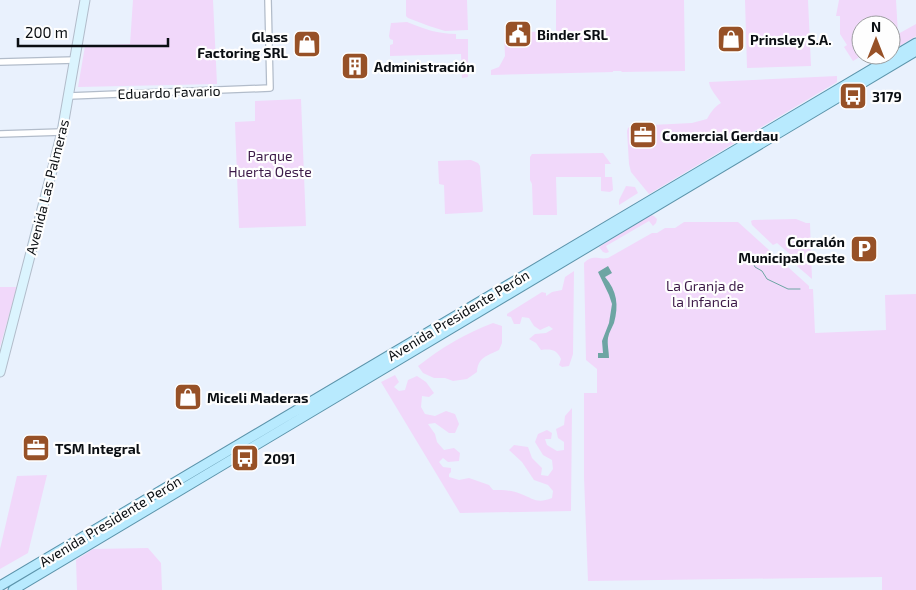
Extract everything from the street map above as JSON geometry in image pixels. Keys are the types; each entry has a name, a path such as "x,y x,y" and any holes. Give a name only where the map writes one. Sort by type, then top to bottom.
{"main road":[{"name":"Avenida Las Palmeras","path":"0,372 62,132 85,0"},
{"name":"Avenida Presidente Perón","path":"0,586 916,43"},
{"name":"Avenida Presidente Perón","path":"13,590 916,51"}],"street":[{"name":"Eduardo Favario","path":"68,96 270,88 268,0"},
{"path":"0,62 75,60"},
{"path":"0,134 62,132"}],"green space":[{"path":"133,0 213,0 217,84 78,87 85,46 130,44"},
{"path":"406,0 467,0 468,30 445,31 408,18 406,16"},
{"path":"556,0 684,0 685,71 491,75 491,70 499,67 505,56 504,33 556,31"},
{"path":"745,0 808,0 811,66 747,68"},
{"path":"839,0 896,0 897,15 851,15 851,58 844,47 847,45 840,34 840,16 836,16"},
{"path":"407,22 431,31 456,34 456,39 468,39 468,77 462,78 461,54 390,56 390,45 393,44 393,40 389,36 391,23"},
{"path":"916,24 916,36 901,45 901,32"},
{"path":"837,76 837,82 649,194 631,172 628,128 631,126 692,123 707,119 716,106 721,103 709,82"},
{"name":"Parque Huerta Oeste","path":"301,99 306,226 239,228 235,122 255,121 255,101"},
{"path":"603,153 611,164 605,164 605,177 612,177 613,190 610,192 601,191 601,177 556,177 557,215 533,215 532,184 530,180 530,157 532,154"},
{"path":"471,160 480,166 483,210 482,212 445,214 444,185 439,184 438,161"},
{"path":"626,186 635,187 638,193 619,205 619,200"},
{"path":"651,215 657,219 653,226 649,221 606,246 609,252 603,252 599,247"},
{"path":"796,219 810,223 812,279 797,266 799,262 777,243 773,245 752,225 751,221"},
{"name":"La Granja de la Infancia","path":"684,222 738,222 809,286 809,289 813,289 815,333 886,330 885,295 916,294 916,590 882,590 882,577 588,581 584,477 584,393 597,393 597,369 586,360 584,263 593,258 608,258 652,233 657,233 665,228 675,228"},
{"path":"574,271 573,354 569,366 562,367 559,365 561,359 555,351 541,350 536,343 529,339 535,334 546,333 553,329 549,326 540,330 534,326 529,318 522,317 520,324 514,324 511,317 507,316 507,314 542,292 546,293 546,296 552,292 562,290 565,277"},
{"path":"0,287 17,287 0,347"},
{"path":"493,323 502,326 502,343 499,350 481,360 477,372 467,379 453,381 445,378 434,378 423,373 418,366 473,331"},
{"path":"395,375 399,382 394,387 399,391 405,390 408,380 417,376 426,382 434,393 429,397 422,396 421,407 425,414 435,416 446,411 455,414 459,424 455,433 449,433 435,423 428,424 435,434 437,442 444,450 454,448 460,453 459,461 448,462 443,458 439,462 443,467 451,468 449,477 459,480 469,478 489,485 493,490 514,492 536,500 543,501 552,498 553,491 548,485 534,480 522,462 509,450 514,445 528,447 532,458 542,468 541,475 548,476 553,469 552,460 543,455 535,442 538,434 547,430 552,433 551,439 545,439 547,445 557,451 564,450 564,442 558,438 556,429 564,425 565,416 572,408 571,511 460,513 381,382"},
{"path":"47,475 28,553 0,569 0,549 17,476"},
{"path":"148,548 161,563 162,590 77,590 76,560 93,549"}],"shaded area":[{"path":"608,266 612,273 605,277 612,288 617,304 614,323 608,338 609,358 598,358 598,353 603,353 602,341 609,323 612,304 598,272"}],"waterway":[{"path":"754,255 753,263 755,267 762,271 767,279 788,289 800,289"}],"place":[{"name":"Binder SRL","path":"518,34"},
{"name":"Prinsley S.A.","path":"731,39"},
{"name":"Glass Factoring SRL","path":"307,44"},
{"name":"Administración","path":"355,66"},
{"name":"3179","path":"853,96"},
{"name":"Comercial Gerdau","path":"643,135"},
{"name":"Corralón Municipal Oeste","path":"864,249"},
{"name":"Miceli Maderas","path":"188,397"},
{"name":"TSM Integral","path":"36,448"},
{"name":"2091","path":"245,458"}]}
